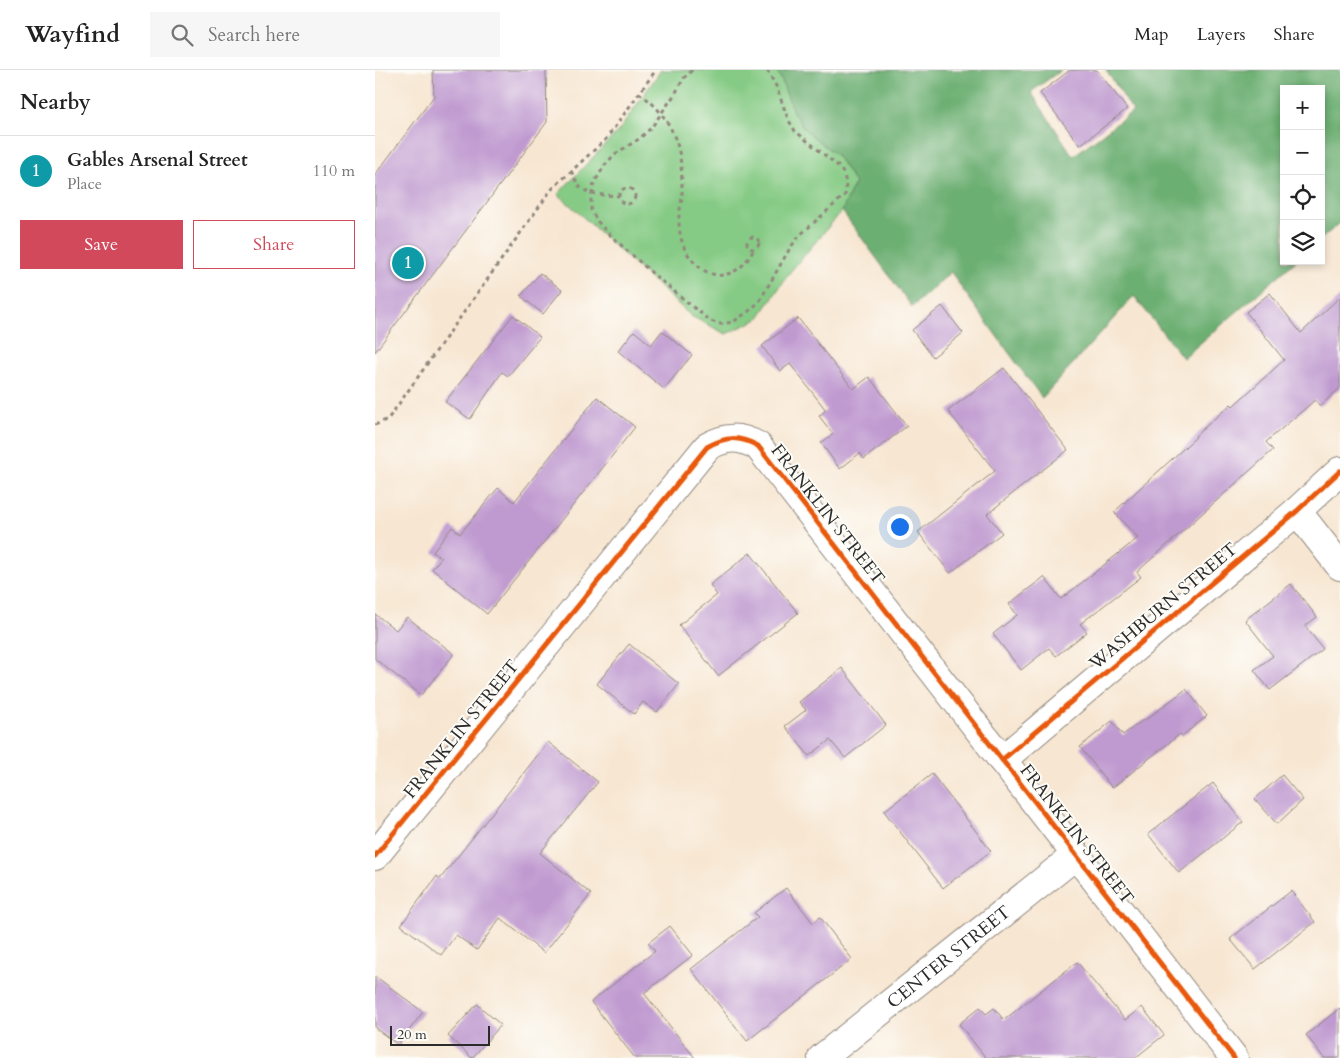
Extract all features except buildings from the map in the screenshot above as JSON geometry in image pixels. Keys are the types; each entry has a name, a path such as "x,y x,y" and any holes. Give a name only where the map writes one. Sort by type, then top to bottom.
{"street":[{"name":"FRANKLIN STREET","path":"375,856 707,447 717,441 731,438 747,440 758,446 1234,1058"},
{"name":"WASHBURN STREET","path":"1002,760 1297,511 1340,471"},
{"path":"1297,511 1340,566"},
{"name":"CENTER STREET","path":"822,1058 1076,855"}],"path":[{"path":"375,425 388,419 551,190 606,140 656,70"},
{"path":"692,70 684,78 651,128 639,139 615,154 605,166 594,183 591,210 598,222 653,273 710,321 721,324 733,322 759,302 790,248 800,235 845,195 846,184 843,174 837,165 795,131 776,86 767,70"},
{"path":"639,93 661,112 677,144 681,169 679,223 683,245 692,261 707,272 721,276 733,273 751,256 754,249 758,248 760,244 758,238 754,236 748,239 747,243 748,247 754,249"},
{"path":"571,171 583,190 619,196"},
{"path":"626,188 631,189 635,196 629,204 622,202 619,196 621,190 626,188"}],"green space":[{"path":"661,70 774,70 780,76 793,112 805,130 837,156 855,183 842,211 790,272 758,319 726,334 691,316 558,194 620,129"},
{"path":"774,70 1061,70 1031,92 1073,156 1133,111 1106,70 1340,70 1340,223 1325,236 1325,85 1280,85 1280,265 1291,265 1183,358 1134,296 1042,398 951,272 912,307 842,211 855,183 837,156 805,130 793,112 780,76"}],"cycle path":[{"path":"375,856 707,447 726,439 745,440 758,446 1234,1058"},
{"path":"1002,760 1297,511 1340,471"}],"place":[{"name":"Gables Arsenal Street","path":"408,263"}]}
